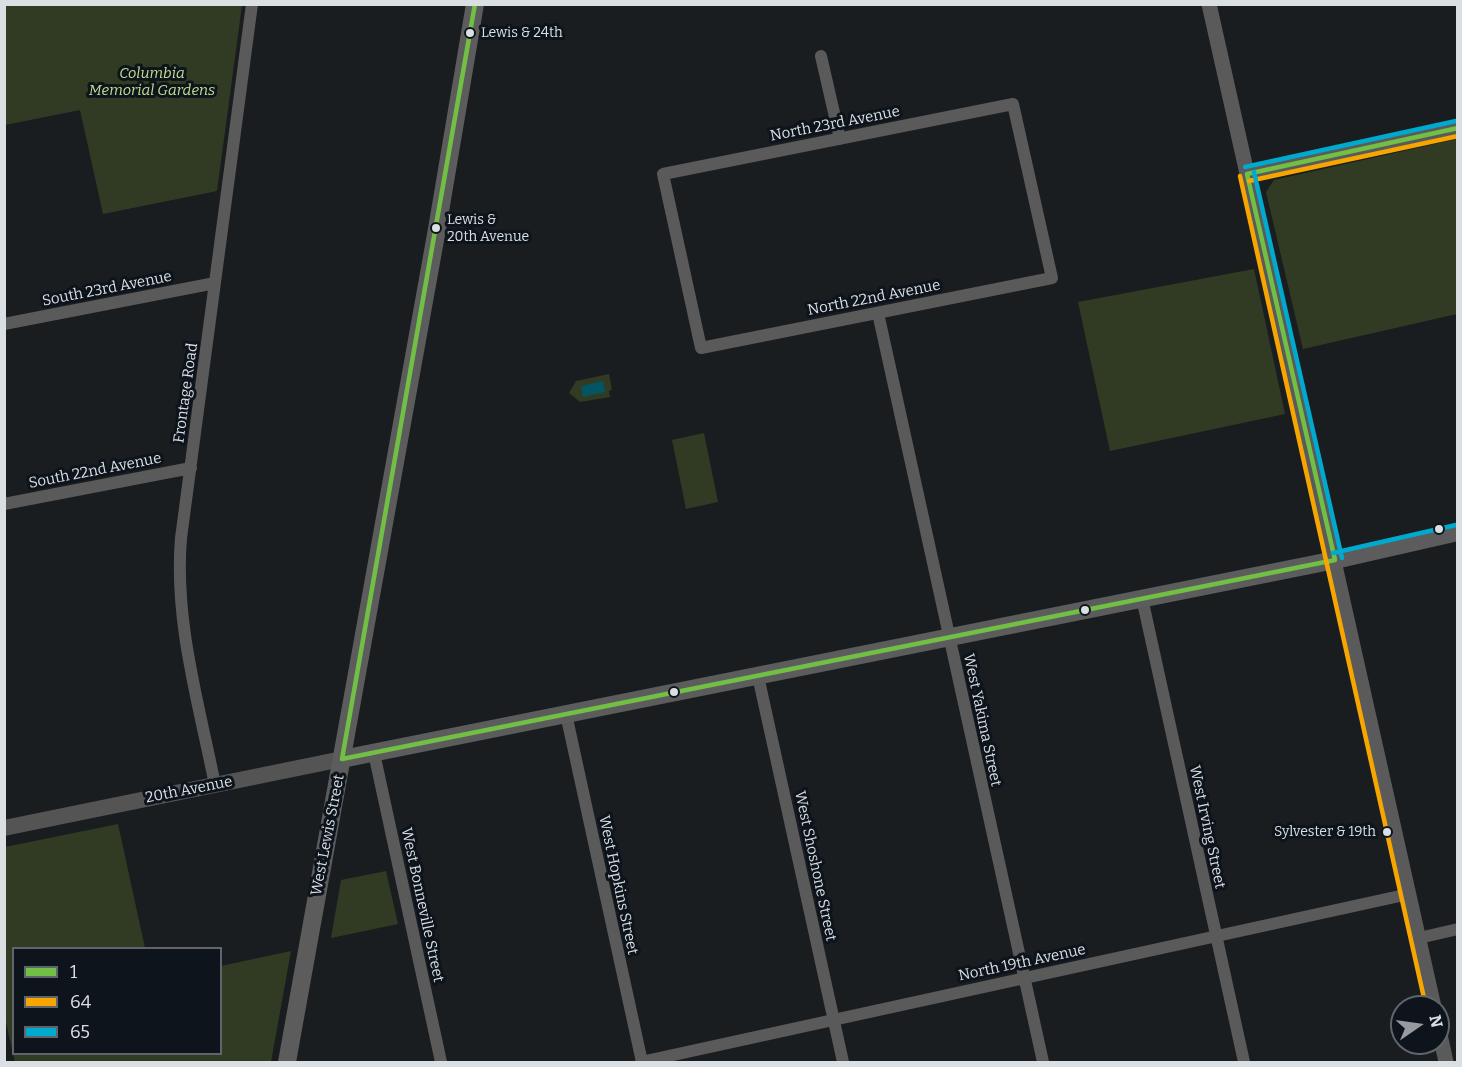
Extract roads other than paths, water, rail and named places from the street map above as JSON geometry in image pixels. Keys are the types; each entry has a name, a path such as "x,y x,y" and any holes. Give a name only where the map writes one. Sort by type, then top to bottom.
{"main road":[{"name":"West Lewis Street","path":"287,1062 475,4"},
{"name":"20th Avenue","path":"4,828 1335,560 1458,532"}],"street":[{"name":"Frontage Road","path":"215,785 181,610 180,553 252,4"},
{"path":"1209,4 1431,995"},
{"path":"821,56 840,139"},
{"name":"North 23rd Avenue","path":"701,348 663,174 1013,104 1052,278"},
{"path":"1247,174 1458,128"},
{"name":"North 22nd Avenue","path":"701,348 1052,278"},
{"name":"South 23rd Avenue","path":"4,324 215,283"},
{"name":"West Yakima Street","path":"878,313 1042,1062"},
{"name":"South 22nd Avenue","path":"4,504 191,468"},
{"name":"West Irving Street","path":"1142,598 1244,1062"},
{"name":"West Shoshone Street","path":"758,676 843,1062"},
{"name":"West Hopkins Street","path":"566,714 642,1062"},
{"name":"West Bonneville Street","path":"374,753 441,1062"},
{"name":"North 19th Avenue","path":"642,1062 1409,894"},
{"path":"1419,938 1458,929"}],"water":[{"path":"603,381 605,392 583,397 581,386"}],"place":[{"name":"Lewis & 24th","path":"470,33"},
{"name":"Lewis & 20th Avenue","path":"436,228"},
{"name":"Sylvester & 19th","path":"1387,832"}],"park label":[{"name":"Columbia Memorial Gardens","path":"152,82"}]}
